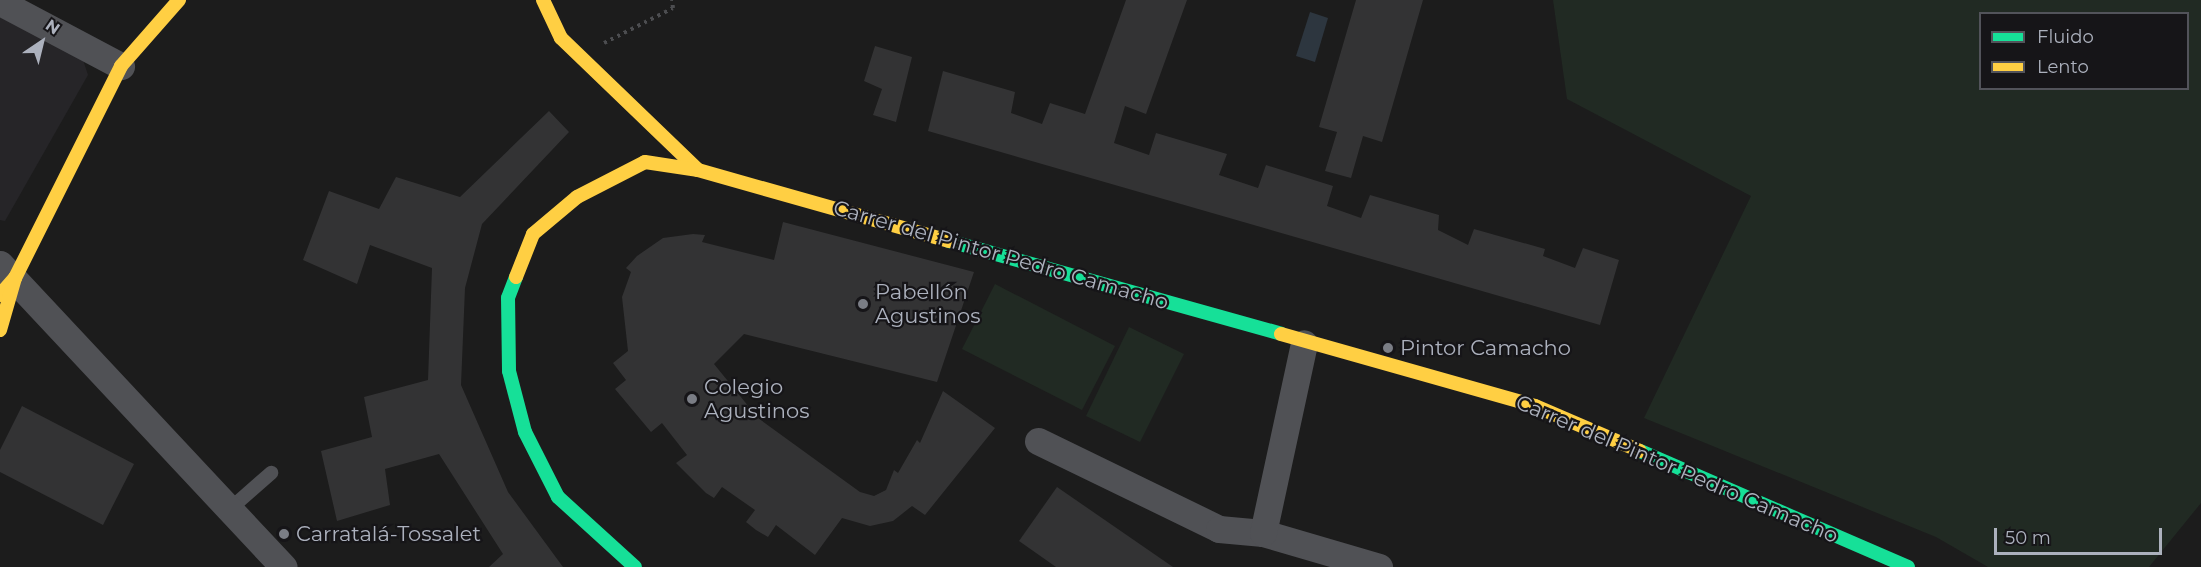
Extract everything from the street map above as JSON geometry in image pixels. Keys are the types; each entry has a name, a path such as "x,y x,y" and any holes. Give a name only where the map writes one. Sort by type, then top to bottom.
{"street":[{"path":"0,330 10,309 5,279 121,66 178,0"},
{"path":"543,0 561,38 622,103 698,170"},
{"path":"0,2 121,66"},
{"path":"622,103 645,162 577,196 532,234 508,298 509,371 525,432 558,497 635,567"},
{"name":"Carrer del Pintor Pedro Camacho","path":"645,162 698,170 1304,343 1534,406 1908,567"},
{"path":"5,279 284,567"},
{"path":"1263,533 1304,343"},
{"path":"1038,441 1219,529 1263,533 1379,567"}],"lane":[{"path":"230,509 271,473"}],"path":[{"path":"600,45 673,8 672,0"}],"shaded area":[{"path":"1553,0 2201,0 2201,503 2149,567 1988,567 1936,537 1644,418 1751,196 1567,99"},
{"path":"1310,12 1328,18 1315,62 1296,56"},
{"path":"0,17 83,60 88,75 5,221 0,220"},
{"path":"995,284 1115,346 1082,410 962,349"},
{"path":"1129,327 1184,354 1140,442 1086,416"}],"building":[{"path":"1126,0 1187,0 1146,114 1125,106 1114,143 1149,155 1156,133 1227,154 1219,175 1258,188 1266,165 1333,186 1327,206 1361,218 1370,195 1439,215 1438,230 1468,245 1474,229 1545,249 1543,256 1575,268 1583,248 1619,260 1600,325 928,131 943,71 1015,92 1011,113 1042,124 1050,103 1085,114"},
{"path":"1356,0 1423,0 1382,142 1363,136 1351,178 1325,171 1337,132 1319,127"},
{"path":"875,46 912,57 896,122 873,115 882,89 864,81"},
{"path":"549,111 569,132 482,224 465,288 461,385 508,492 563,567 489,567 503,554 439,454 385,469 390,505 337,521 321,451 372,437 364,397 428,380 432,268 370,245 357,284 303,260 329,191 379,209 396,177 460,197"},
{"name":"Colegio Agustinos","path":"783,222 974,272 937,382 744,334 714,364 758,418 860,492 874,496 886,490 894,470 898,473 917,440 920,443 943,391 995,428 925,515 912,506 893,521 870,526 842,518 815,555 776,525 768,537 756,530 746,522 755,510 722,487 714,498 706,493 676,463 687,455 662,423 651,432 615,389 626,380 613,363 628,351 622,297 631,272 626,268 637,256 663,238 693,234 705,235 702,242 774,260"},
{"path":"22,406 134,464 103,525 0,472 0,450"},
{"path":"1057,487 1173,567 1056,567 1019,541"}],"traffic: fast":[{"path":"949,241 1281,334"},
{"path":"516,277 508,298 509,371 525,432 558,497 635,567"},
{"path":"1640,451 1908,567"}],"traffic: slow":[{"path":"0,295 15,278 121,66 179,0"},
{"path":"543,0 561,38 698,170"},
{"path":"516,277 533,234 577,197 645,162 698,170 949,241"},
{"path":"0,330 15,278"},
{"path":"1281,334 1535,406 1640,451"}],"place":[{"name":"Pabellón Agustinos","path":"863,304"},
{"name":"Pintor Camacho","path":"1388,348"},
{"name":"Colegio Agustinos","path":"692,399"},
{"name":"Carratalá-Tossalet","path":"284,534"}]}
